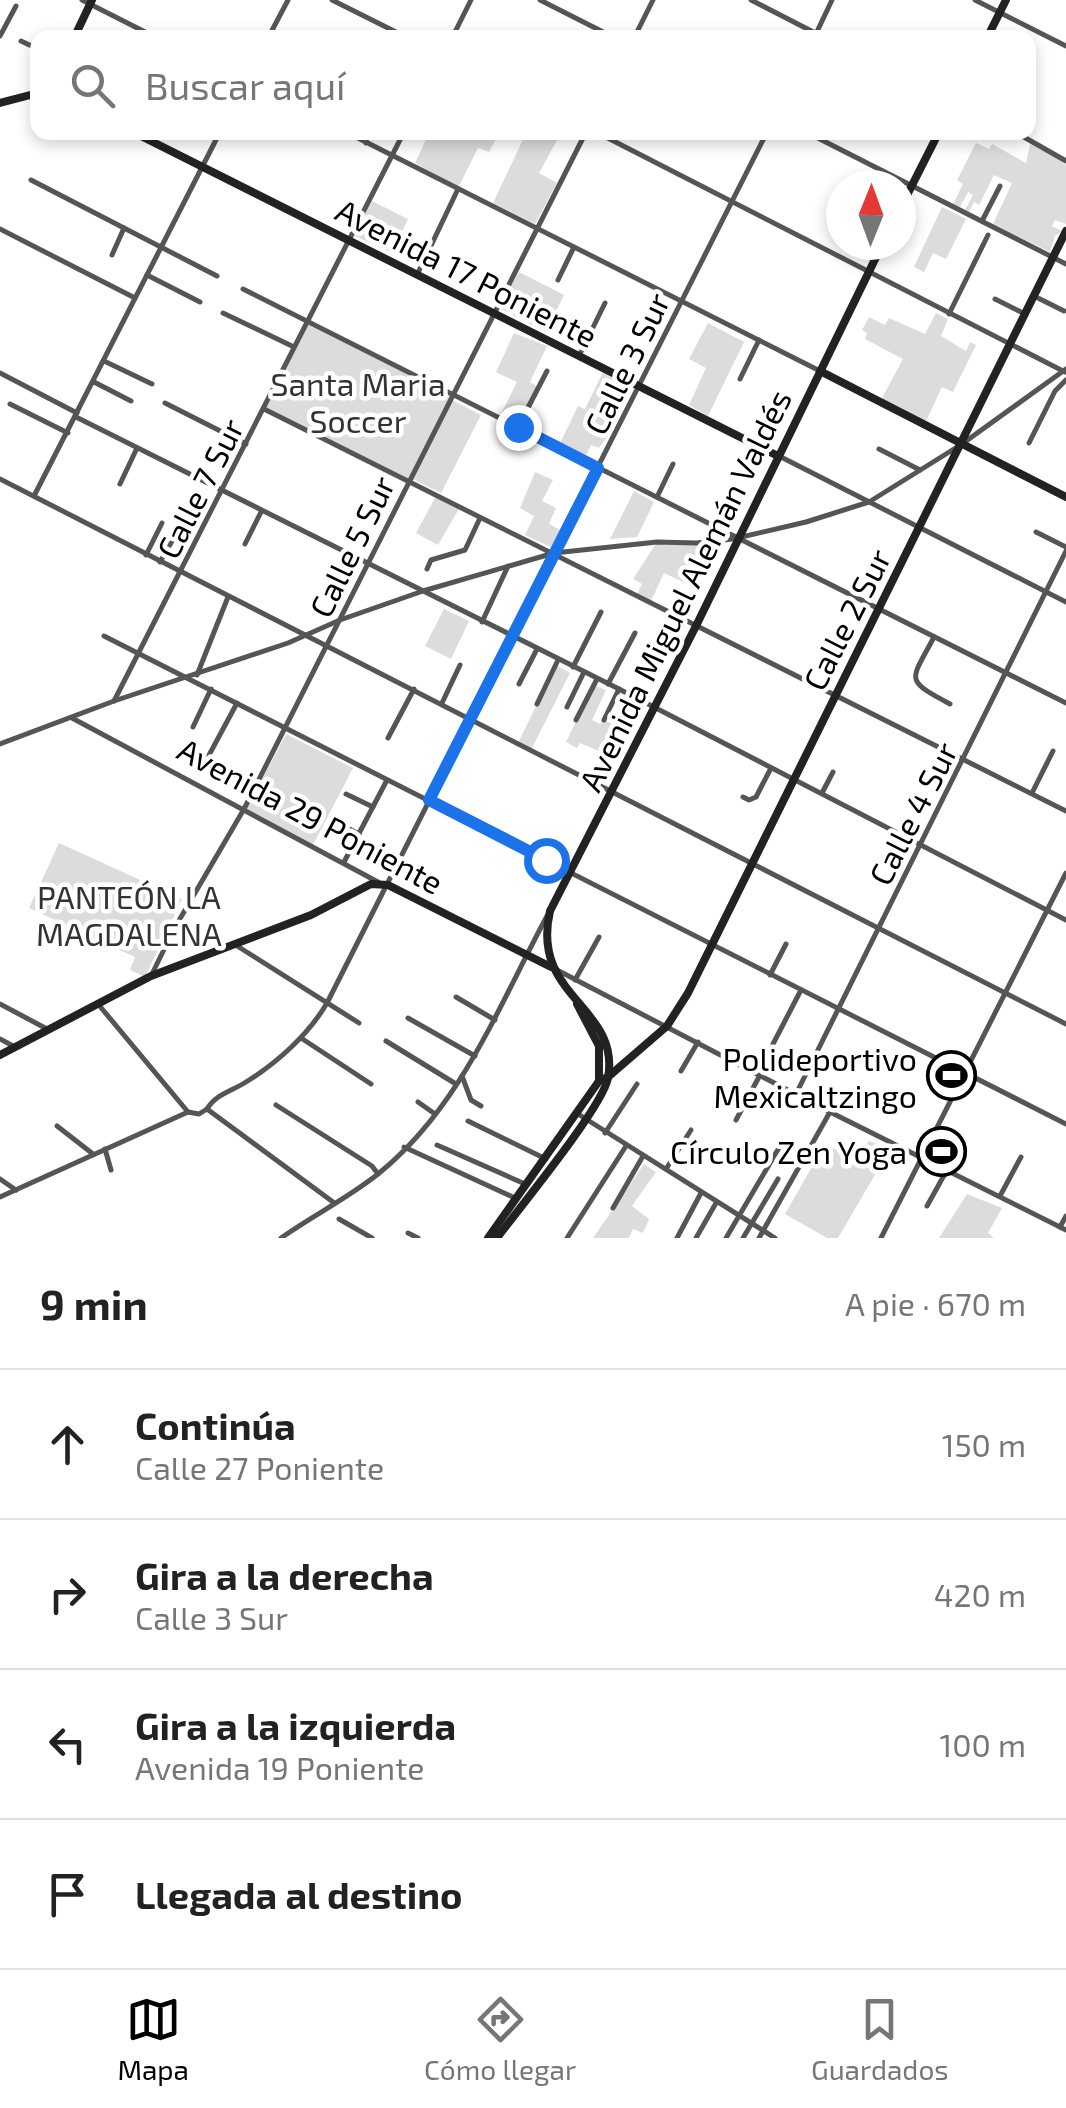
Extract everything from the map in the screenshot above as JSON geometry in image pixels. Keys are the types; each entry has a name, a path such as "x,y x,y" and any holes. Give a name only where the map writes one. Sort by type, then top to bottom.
{"main road":[{"path":"991,30 1006,0"},
{"path":"77,30 88,1"},
{"path":"0,104 30,95"},
{"name":"Avenida 17 Poniente","path":"157,140 203,167 778,456"},
{"path":"916,177 934,140"},
{"name":"Calle 2 Sur","path":"581,1117 604,1079 666,1026 711,944 1065,234"},
{"name":"Avenida Miguel Alemán Valdés","path":"550,911 696,626 874,260"},
{"path":"820,371 1066,497"},
{"path":"0,1056 150,976 384,884"},
{"name":"Avenida 29 Poniente","path":"384,884 552,967"},
{"path":"550,911 545,934 552,967 588,1012 606,1043 604,1079"},
{"path":"488,1238 581,1117"},
{"path":"497,1238 581,1117"}],"street":[{"path":"272,30 288,0"},
{"path":"332,0 392,30"},
{"path":"456,30 471,0"},
{"path":"540,0 599,30"},
{"path":"638,30 653,0"},
{"path":"751,0 806,30"},
{"path":"817,30 832,0"},
{"path":"975,0 1035,30"},
{"path":"88,1 142,30"},
{"path":"0,36 16,6"},
{"path":"1036,31 1066,46"},
{"path":"21,42 30,46"},
{"path":"34,496 216,140"},
{"path":"360,140 820,371"},
{"name":"Calle 7 Sur","path":"114,701 400,140"},
{"name":"Calle 5 Sur","path":"150,976 244,809 582,140"},
{"path":"0,744 423,591 554,553 738,538 869,502 962,444 1065,371 611,140"},
{"name":"Calle 3 Sur","path":"206,1109 217,1097 247,1082 301,1038 328,1003 384,884 514,637 763,140"},
{"path":"822,140 882,170"},
{"path":"1029,140 1066,161"},
{"path":"31,180 218,276"},
{"path":"982,221 1000,186"},
{"path":"916,187 1066,264"},
{"path":"417,275 458,189"},
{"path":"112,255 124,228"},
{"path":"0,229 136,298"},
{"path":"949,314 988,235"},
{"path":"558,280 574,247"},
{"path":"148,275 200,302"},
{"path":"243,289 1066,703"},
{"path":"1034,296 1064,311"},
{"path":"995,299 1024,314"},
{"path":"579,356 605,303"},
{"path":"222,313 294,347"},
{"path":"740,378 759,340"},
{"path":"104,361 152,384"},
{"path":"518,427 547,371"},
{"path":"0,372 136,448 573,666 1066,920"},
{"path":"1029,443 1056,390 1066,380"},
{"path":"94,382 131,400"},
{"path":"165,402 246,444"},
{"path":"10,404 68,434"},
{"path":"264,409 1066,811"},
{"path":"120,484 136,448"},
{"path":"879,449 921,470"},
{"path":"778,456 1066,602"},
{"path":"657,498 673,464"},
{"path":"0,479 1066,1024"},
{"path":"245,544 261,512"},
{"path":"426,570 431,560 465,550 480,518"},
{"path":"160,562 184,520"},
{"path":"146,555 162,523"},
{"path":"1036,532 1066,549"},
{"name":"Calle 4 Sur","path":"796,1094 1008,673 1066,549"},
{"path":"482,622 508,566"},
{"path":"194,676 228,596"},
{"path":"573,666 601,612"},
{"path":"608,684 635,633"},
{"path":"104,636 194,676 285,728 1066,1124"},
{"path":"934,636 915,674 915,682 950,704"},
{"path":"519,684 537,649"},
{"path":"537,704 558,660"},
{"path":"442,703 460,664"},
{"path":"567,707 584,672"},
{"path":"576,720 598,679"},
{"path":"388,738 414,688"},
{"path":"192,727 211,689"},
{"path":"604,720 619,690"},
{"path":"201,770 235,702"},
{"name":"Avenida 29 Poniente","path":"72,718 384,884"},
{"path":"1032,792 1053,751"},
{"path":"742,797 756,797 770,768"},
{"path":"822,794 833,772"},
{"path":"344,862 387,779"},
{"path":"346,794 373,808"},
{"path":"332,820 359,834"},
{"path":"881,1238 1066,873"},
{"name":"Avenida Miguel Alemán Valdés","path":"281,1238 378,1174 435,1114 475,1056 550,911"},
{"path":"575,980 599,937"},
{"path":"234,944 359,1023"},
{"path":"770,975 786,944"},
{"path":"552,967 1063,1228 1066,1216"},
{"path":"773,1044 801,990"},
{"path":"456,998 495,1020"},
{"path":"0,1004 49,1030"},
{"path":"98,1004 188,1112"},
{"path":"408,1018 475,1056"},
{"path":"301,1038 371,1084"},
{"path":"0,1039 16,1047"},
{"path":"386,1041 457,1084"},
{"path":"681,1071 698,1042"},
{"path":"736,1120 760,1074"},
{"path":"462,1076 470,1100 482,1106"},
{"path":"605,1133 637,1084"},
{"path":"418,1102 435,1114"},
{"path":"276,1105 372,1166 378,1174"},
{"path":"1,1196 188,1112 200,1114 206,1109 332,1202"},
{"path":"761,1234 830,1112"},
{"path":"581,1117 761,1234 774,1238"},
{"path":"468,1121 546,1159"},
{"path":"57,1126 94,1154"},
{"path":"666,1170 691,1130"},
{"path":"726,1238 783,1140"},
{"path":"437,1144 526,1184"},
{"path":"567,1238 626,1146"},
{"path":"404,1147 516,1198"},
{"path":"105,1150 110,1170"},
{"path":"612,1208 643,1156"},
{"path":"1000,1196 1022,1157"},
{"path":"927,1206 947,1170"},
{"path":"0,1179 16,1190"},
{"path":"743,1238 778,1179"},
{"path":"677,1238 701,1193"},
{"path":"696,1238 716,1202"},
{"path":"340,1219 372,1238"},
{"path":"408,1233 418,1238"}],"green space":[{"path":"426,140 495,140 489,152 478,148 458,188 415,163"},
{"path":"523,140 557,140 539,173 557,183 535,224 493,203"},
{"path":"976,143 989,149 992,144 1026,163 1030,144 1066,166 1066,224 1055,220 1052,226 1062,231 1055,236 1050,252 993,224 1012,183 994,175 979,205 974,202 969,212 965,210 973,195 968,192 960,207 953,204 963,184 957,180"},
{"path":"372,201 408,219 392,253 355,236"},
{"path":"942,207 966,219 946,259 933,253 924,272 914,267"},
{"path":"519,272 564,295 546,332 499,308"},
{"path":"936,313 948,319 941,336 966,351 970,342 976,345 953,392 942,387 925,423 881,400 903,359 865,339 867,333 862,330 869,317 885,325 889,318 925,334"},
{"name":"Santa Maria Soccer","path":"308,321 452,394 408,481 264,409"},
{"path":"708,323 744,342 708,416 689,405 706,368 689,359"},
{"path":"514,333 547,346 530,382 538,387 519,423 501,414 517,382 496,372"},
{"path":"603,372 616,380 598,416 615,426 599,448 591,445 586,455 560,443 578,406 585,409"},
{"path":"452,400 481,415 441,493 412,479"},
{"path":"535,472 553,480 542,501 556,508 549,524 560,530 551,547 525,535 534,516 520,508"},
{"path":"634,491 654,502 637,537 610,539"},
{"path":"436,496 460,507 438,545 416,533"},
{"path":"657,542 708,542 687,584 664,573 650,603 636,596 642,584 633,579"},
{"path":"444,609 469,621 451,659 425,646"},
{"path":"556,665 570,673 531,750 518,743"},
{"path":"594,685 606,690 592,720 613,724 599,751 566,742"},
{"path":"286,734 353,768 313,845 246,810"},
{"name":"PANTEÓN LA MAGDALENA","path":"59,843 182,899 145,977 130,970 135,957 29,908"},
{"path":"869,1141 890,1149 838,1238 827,1238 785,1214 825,1144 855,1160"},
{"path":"644,1164 656,1172 632,1206 649,1219 643,1233 633,1229 629,1238 593,1238"},
{"path":"967,1194 1002,1208 988,1233 994,1238 939,1238"}],"place":[{"name":"Polideportivo Mexicaltzingo","path":"952,1076"},
{"name":"Círculo Zen Yoga","path":"942,1151"}],"route":[{"path":"518,427 598,468 429,800 546,860"}]}
